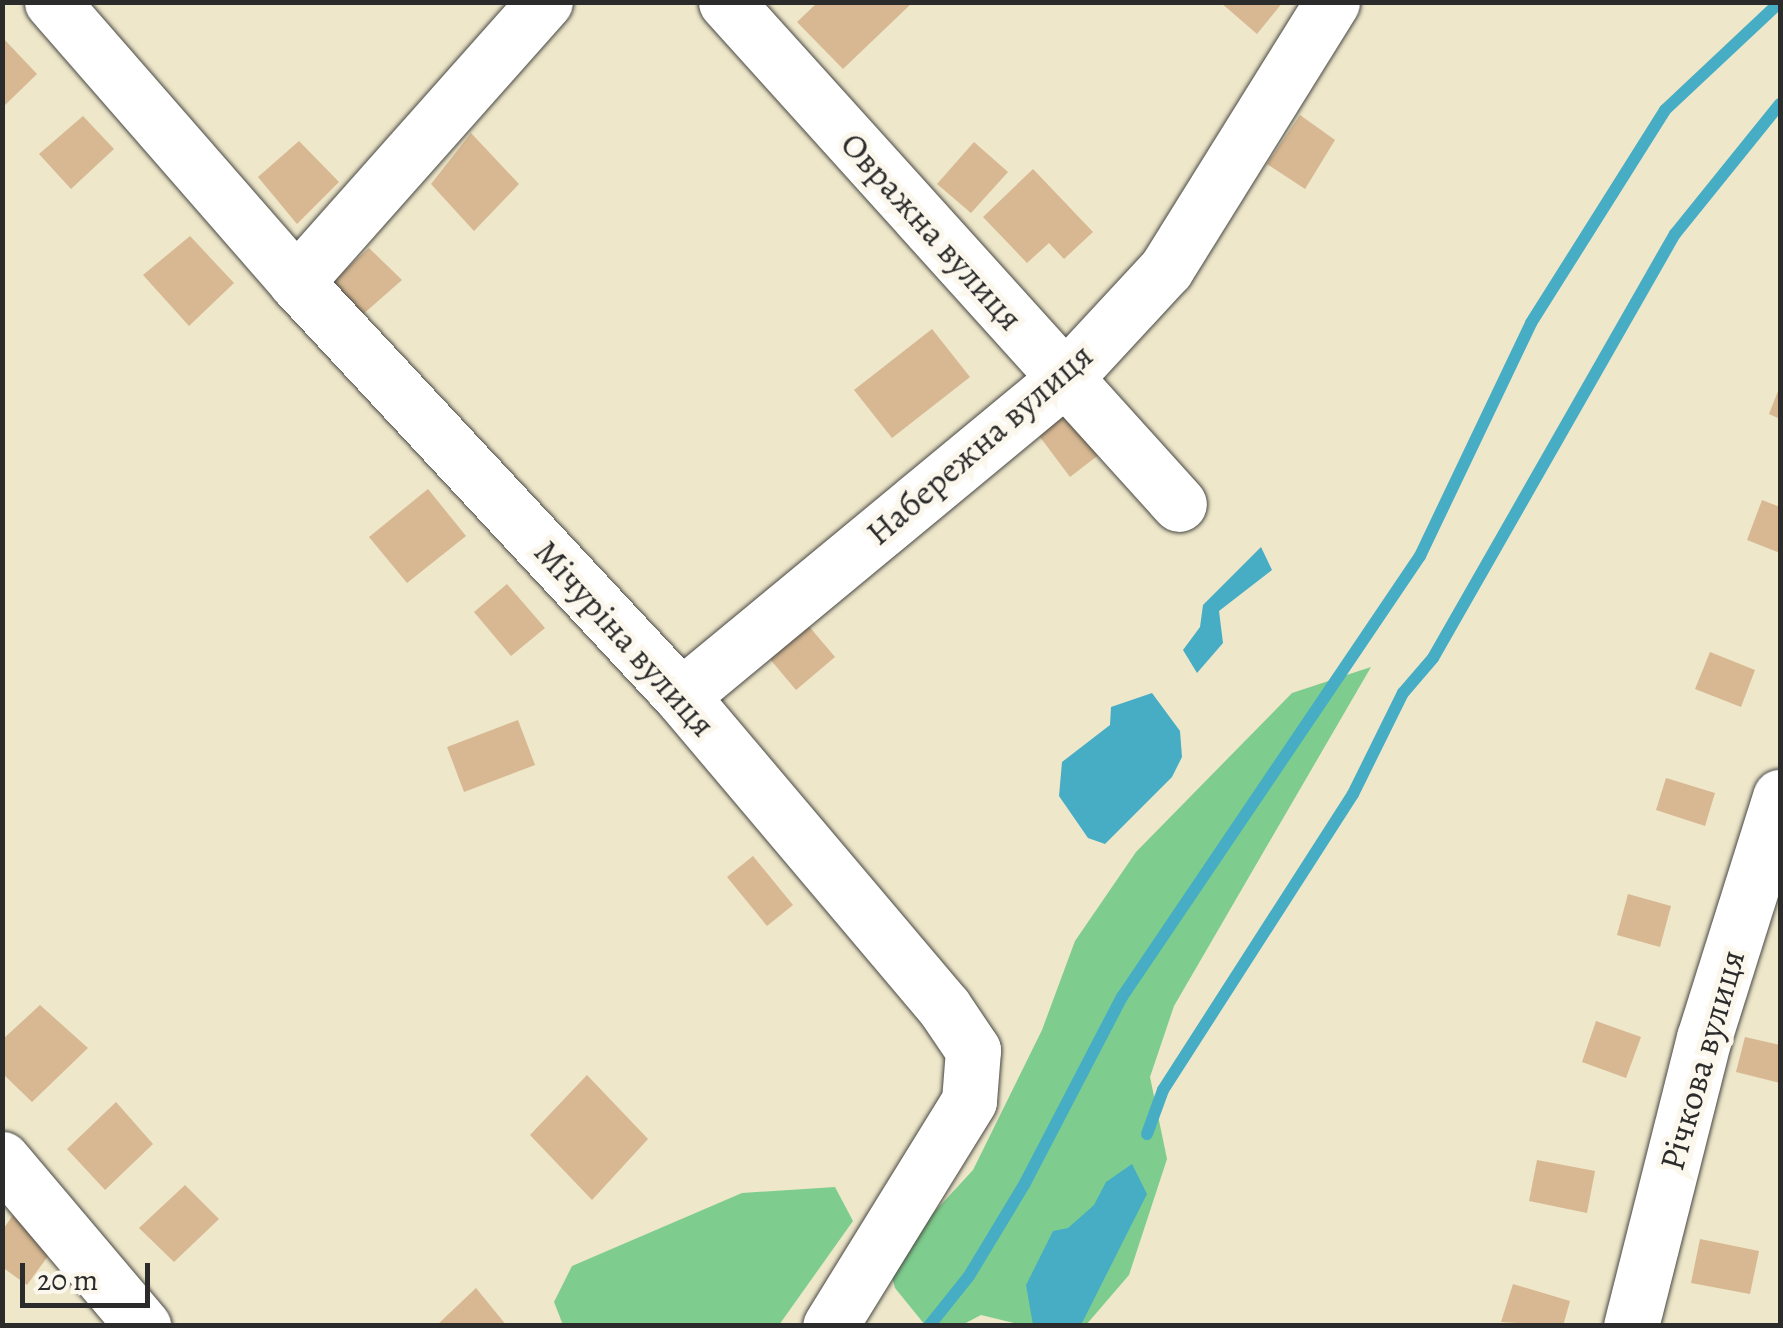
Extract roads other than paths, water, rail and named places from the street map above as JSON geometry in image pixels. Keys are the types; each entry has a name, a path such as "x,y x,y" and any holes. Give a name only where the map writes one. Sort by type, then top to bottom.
{"street":[{"name":"Мічуріна вулиця","path":"52,2 296,282 680,696 944,1007 973,1050 969,1101 851,1316"},
{"path":"296,282 545,2"},
{"name":"Овражна вулиця","path":"726,2 1179,504"},
{"name":"Набережна вулиця","path":"680,696 1065,378 1166,270 1332,2"},
{"name":"Річкова вулиця","path":"1631,1326 1704,1038 1780,797"},
{"path":"2,1160 143,1326"}],"water":[{"path":"1261,547 1272,570 1219,611 1223,643 1197,673 1183,650 1200,627 1203,605"},
{"path":"1152,693 1180,731 1182,757 1172,777 1105,844 1088,838 1059,796 1062,762 1110,725 1111,707"},
{"path":"1132,1164 1147,1194 1081,1325 1033,1325 1026,1285 1053,1231 1068,1228 1094,1205 1106,1182"}],"waterway":[{"path":"929,1326 969,1276 1024,1185 1122,997 1420,556 1531,323 1665,110 1780,2"},
{"path":"1147,1134 1163,1090 1353,794 1403,693 1433,658 1675,234 1780,104"}]}
